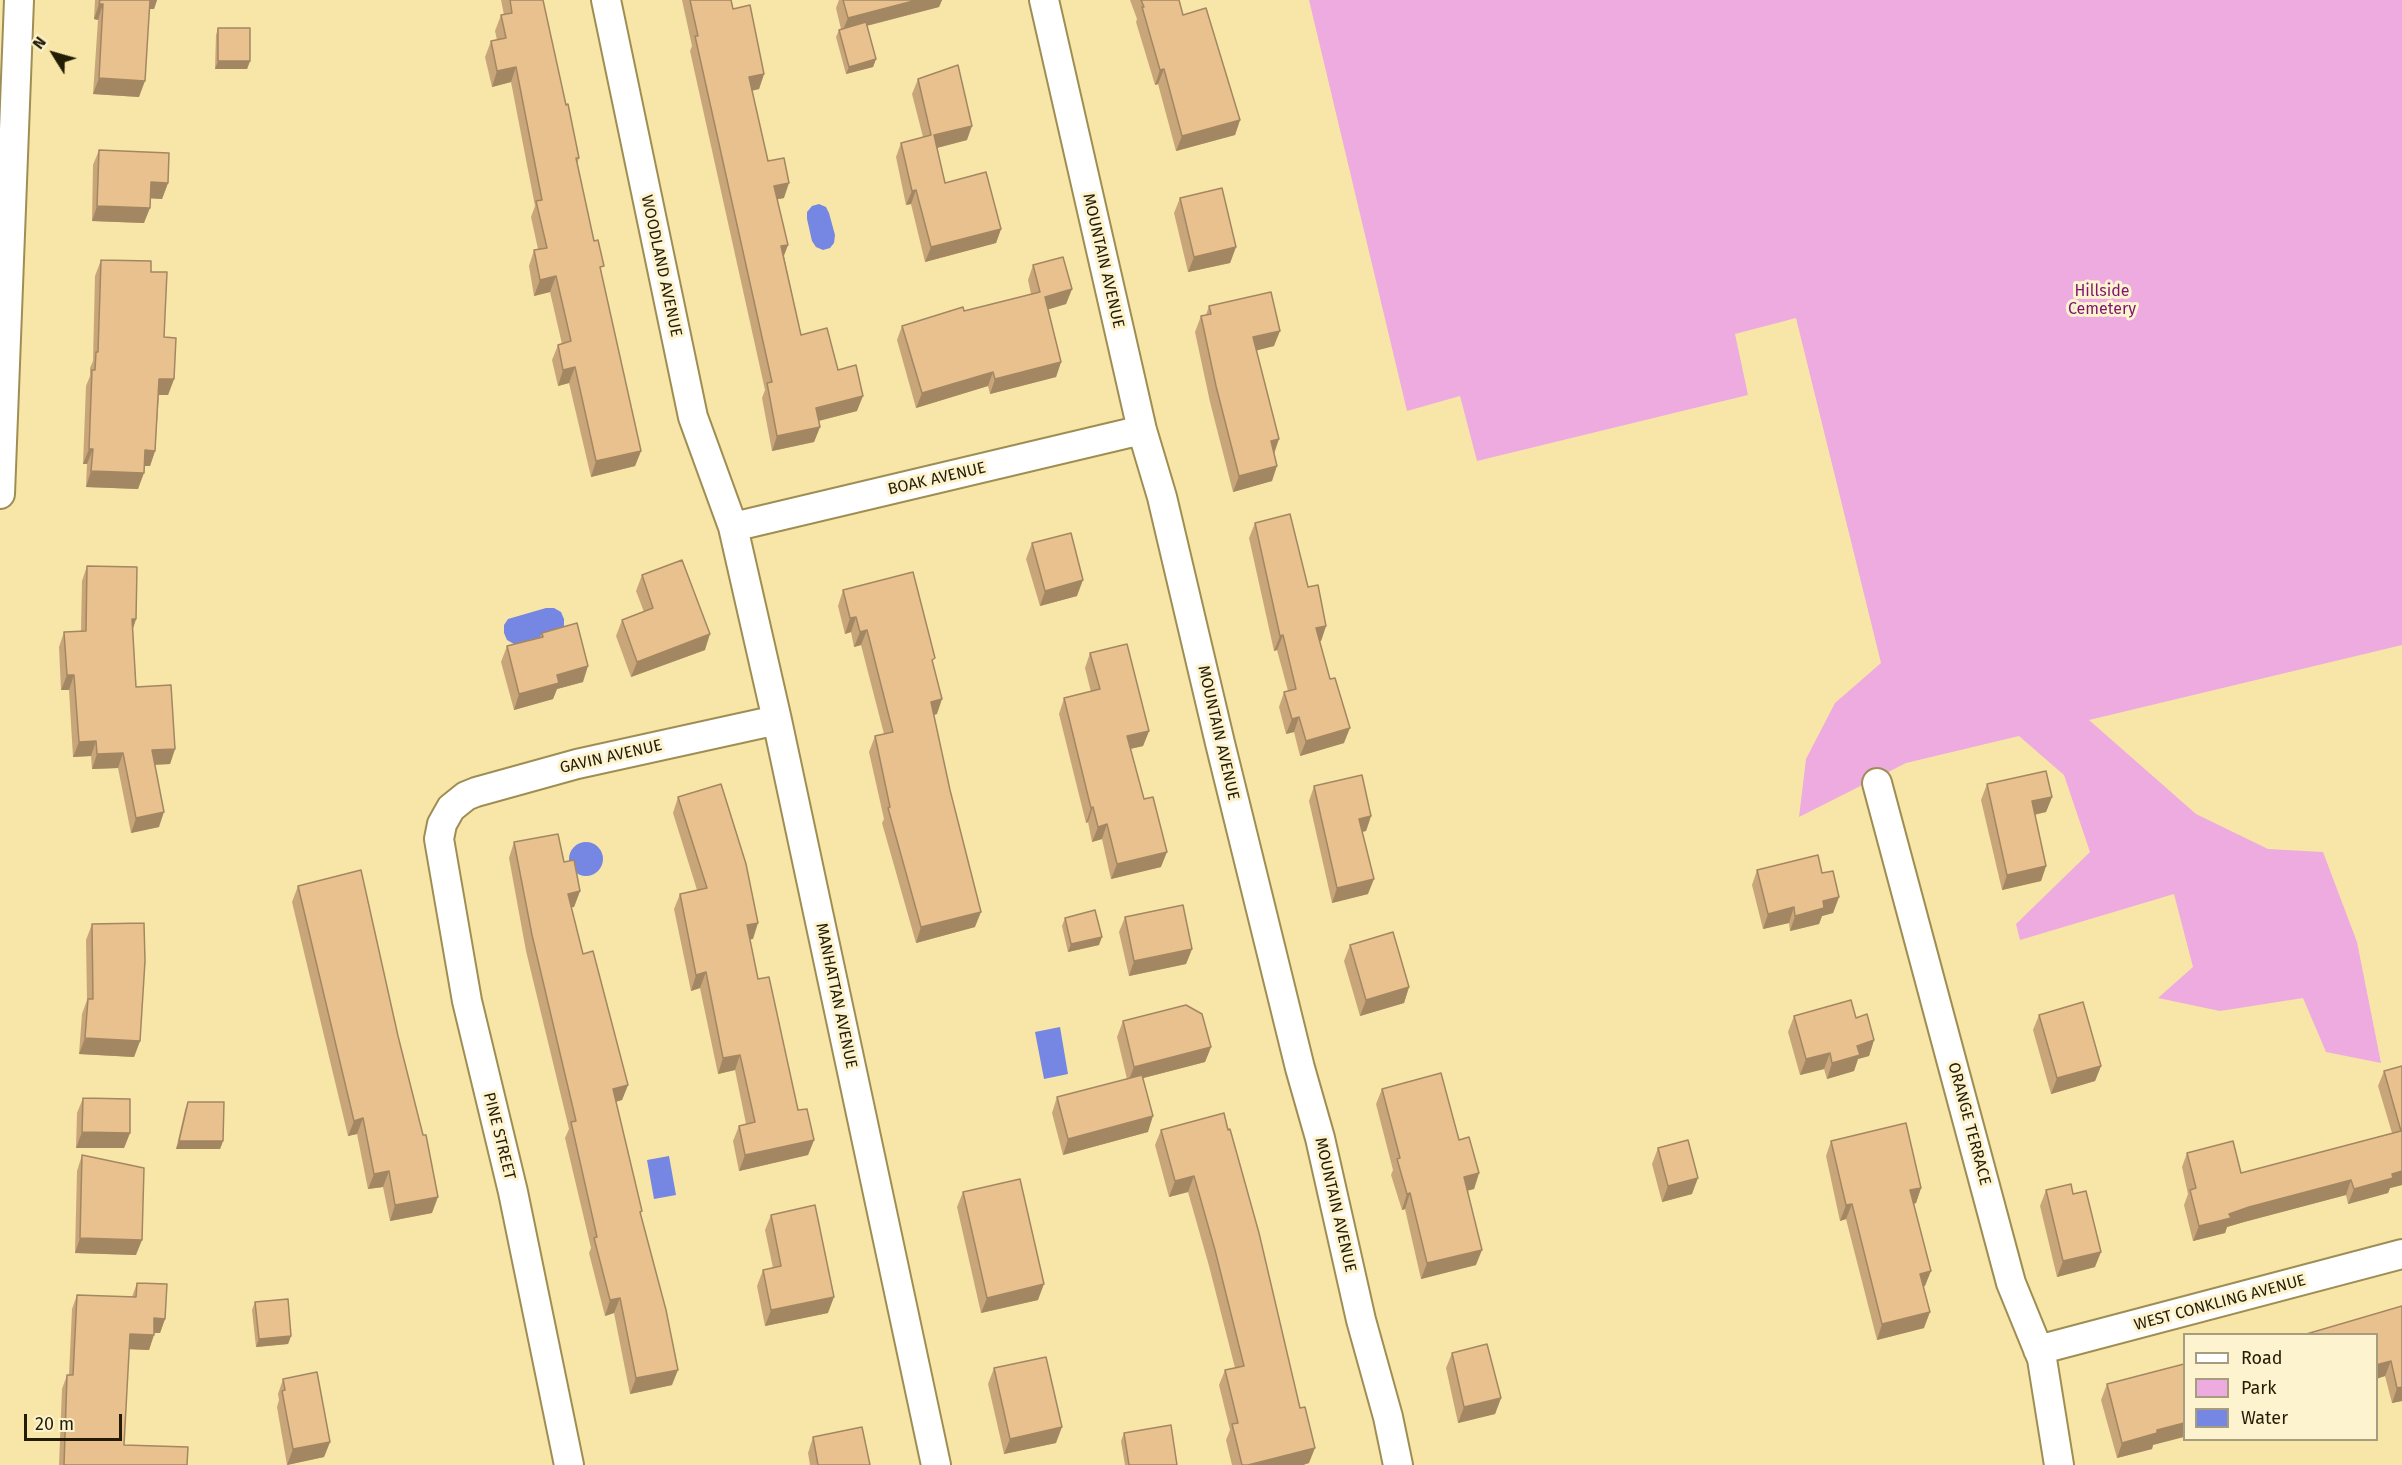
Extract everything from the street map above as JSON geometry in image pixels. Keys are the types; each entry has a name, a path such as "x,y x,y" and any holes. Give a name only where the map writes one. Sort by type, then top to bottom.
{"street":[{"path":"0,494 19,0"},
{"name":"WOODLAND AVENUE","path":"606,0 693,417 733,527"},
{"name":"MOUNTAIN AVENUE","path":"1044,0 1142,430 1162,497 1220,743 1300,1068 1320,1138 1361,1320 1388,1417 1398,1465"},
{"name":"BOAK AVENUE","path":"733,527 1142,430"},
{"name":"MANHATTAN AVENUE","path":"733,527 777,720 936,1465"},
{"name":"GAVIN AVENUE","path":"451,808 466,796 476,792 578,764 777,720"},
{"name":"ORANGE TERRACE","path":"1877,783 2011,1283 2042,1359 2059,1465"},
{"name":"PINE STREET","path":"451,808 442,824 439,839 467,1001 513,1192 560,1463"},
{"name":"WEST CONKLING AVENUE","path":"2038,1350 2402,1254"}],"green space":[{"name":"Hillside Cemetery","path":"1309,0 2402,0 2402,645 2089,720 2196,814 2268,849 2323,852 2357,942 2381,1063 2326,1052 2303,998 2220,1011 2158,998 2193,967 2174,894 2020,940 2016,924 2090,852 2064,775 2019,736 1906,763 1799,817 1806,759 1835,703 1881,663 1796,318 1735,334 1748,395 1477,461 1460,396 1407,411"}],"water":[{"path":"819,204 826,207 835,235 834,243 830,248 823,250 816,247 812,241 807,219 807,212 812,206"},
{"path":"546,608 554,608 561,612 564,627 560,633 514,644 507,640 504,625 508,619"},
{"path":"586,842 598,847 603,859 598,871 586,876 574,871 569,859 574,847"},
{"path":"1060,1027 1068,1074 1044,1079 1035,1032"},
{"path":"669,1156 676,1195 654,1199 647,1160"}],"building":[{"path":"100,0 150,0 145,81 99,78 103,4 99,4"},
{"path":"510,0 543,0 566,105 568,104 579,158 576,158 594,241 598,240 604,266 600,267 641,451 596,461 575,367 563,370 558,345 571,341 556,276 540,280 534,250 547,248 536,201 542,200 516,67 497,71 491,41 506,38 501,15 512,13"},
{"path":"690,0 731,0 733,9 750,5 764,74 749,77 768,161 784,158 789,183 774,186 788,245 781,246 801,335 827,328 838,370 856,365 863,396 816,408 820,427 777,436 767,383 772,382 695,36 698,36"},
{"path":"843,0 917,0 848,18"},
{"path":"1141,0 1179,0 1183,15 1206,8 1240,120 1182,136 1164,69 1160,70"},
{"path":"866,22 876,59 849,67 839,30"},
{"path":"218,28 250,28 250,61 218,61"},
{"path":"958,65 972,126 934,135 945,183 986,172 1001,229 931,247 916,190 912,191 901,143 931,135 918,79"},
{"path":"99,150 169,153 168,183 151,182 150,208 97,206"},
{"path":"1222,188 1236,247 1194,257 1180,198"},
{"path":"1063,257 1072,289 1045,297 1061,362 995,379 993,372 922,393 902,326 963,307 964,311 1040,292 1033,265"},
{"path":"101,260 151,261 151,272 167,272 164,337 176,338 174,379 159,379 155,451 145,450 144,473 91,471 93,449 89,449 92,370 95,370 96,352 98,352"},
{"path":"1271,292 1280,331 1253,337 1279,439 1271,441 1277,466 1239,476 1201,316 1211,314 1209,306"},
{"path":"1290,514 1308,587 1318,585 1326,626 1316,628 1330,679 1335,678 1350,728 1306,741 1299,717 1292,719 1284,692 1296,689 1283,635 1280,636 1255,523"},
{"path":"1071,533 1083,580 1045,591 1032,543"},
{"path":"682,560 710,634 637,662 622,620 653,608 642,575"},
{"path":"87,566 137,567 136,619 132,619 136,687 171,685 175,749 152,750 164,812 136,818 123,753 97,754 96,741 79,742 74,675 67,675 64,632 86,631"},
{"path":"913,572 935,658 932,660 942,699 931,702 950,790 981,912 921,927 888,808 890,807 875,736 893,732 867,630 860,632 856,617 850,618 843,590"},
{"path":"577,623 588,666 557,675 559,683 519,694 507,646 543,637 542,633"},
{"path":"1127,644 1149,731 1127,736 1144,799 1153,797 1167,852 1117,864 1107,824 1098,827 1093,807 1091,808 1064,698 1100,689 1090,653"},
{"path":"2046,771 2052,797 2032,801 2046,866 2007,875 1987,784"},
{"path":"1362,775 1371,816 1359,819 1374,879 1337,888 1314,786"},
{"path":"721,784 746,864 758,923 747,925 758,979 769,977 798,1110 807,1109 814,1140 745,1155 739,1126 755,1122 740,1055 723,1058 706,972 696,975 680,894 707,888 678,797"},
{"path":"558,834 564,862 574,860 580,891 568,894 583,954 593,951 628,1085 613,1089 642,1211 640,1212 666,1310 678,1370 636,1378 620,1298 610,1300 594,1238 597,1237 571,1122 576,1121 532,935 514,842"},
{"path":"1818,855 1822,873 1833,871 1839,897 1823,901 1824,908 1795,916 1794,907 1768,914 1757,870"},
{"path":"361,870 398,1036 423,1135 426,1135 438,1197 395,1205 389,1171 374,1174 363,1118 354,1121 298,886"},
{"path":"1183,905 1192,949 1134,961 1125,917"},
{"path":"1095,910 1102,937 1071,944 1065,918"},
{"path":"144,923 145,961 140,1041 85,1038 88,999 93,999 92,924"},
{"path":"1393,932 1409,987 1366,1000 1350,945"},
{"path":"1851,1000 1856,1018 1867,1014 1874,1040 1857,1046 1860,1055 1832,1063 1830,1053 1806,1059 1794,1016"},
{"path":"2083,1002 2101,1066 2057,1078 2039,1015"},
{"path":"1186,1005 1202,1014 1211,1047 1134,1067 1123,1021"},
{"path":"2402,1066 2402,1171 2392,1174 2393,1178 2354,1189 2351,1180 2249,1207 2229,1214 2231,1218 2199,1226 2190,1190 2196,1188 2187,1153 2233,1141 2241,1173 2401,1131 2384,1071"},
{"path":"1441,1073 1459,1140 1469,1137 1479,1173 1464,1177 1482,1250 1427,1263 1410,1193 1407,1194 1397,1159 1400,1158 1382,1089"},
{"path":"1142,1075 1153,1116 1068,1139 1057,1097"},
{"path":"83,1098 130,1099 130,1133 82,1132"},
{"path":"188,1102 224,1102 223,1141 179,1141"},
{"path":"1224,1113 1259,1233 1300,1408 1305,1407 1315,1448 1248,1465 1242,1465 1232,1424 1238,1423 1225,1370 1244,1366 1215,1250 1194,1176 1175,1181 1161,1130"},
{"path":"1906,1123 1921,1188 1910,1190 1931,1271 1920,1274 1930,1312 1882,1324 1852,1204 1846,1205 1831,1141"},
{"path":"1688,1140 1698,1178 1668,1186 1658,1148"},
{"path":"82,1155 144,1168 142,1240 80,1238"},
{"path":"1020,1179 1044,1284 987,1298 963,1192"},
{"path":"2071,1184 2073,1194 2086,1191 2101,1252 2063,1261 2046,1190"},
{"path":"815,1205 834,1297 771,1310 763,1270 781,1266 771,1215"},
{"path":"137,1283 167,1284 165,1319 154,1318 154,1335 130,1334 124,1445 188,1447 187,1465 64,1465 67,1375 73,1375 77,1295 136,1297"},
{"path":"288,1299 291,1336 259,1339 255,1302"},
{"path":"2402,1306 2402,1387 2397,1388 2391,1361 2378,1364 2378,1333 2310,1333"},
{"path":"1487,1344 1501,1398 1464,1407 1452,1353"},
{"path":"1046,1357 1062,1427 1010,1439 994,1368"},
{"path":"2183,1364 2183,1423 2122,1443 2107,1384"},
{"path":"317,1372 330,1442 293,1449 282,1391 285,1390 283,1379"},
{"path":"1171,1425 1177,1465 1129,1465 1124,1433"},
{"path":"862,1427 870,1465 818,1465 813,1437"}]}
